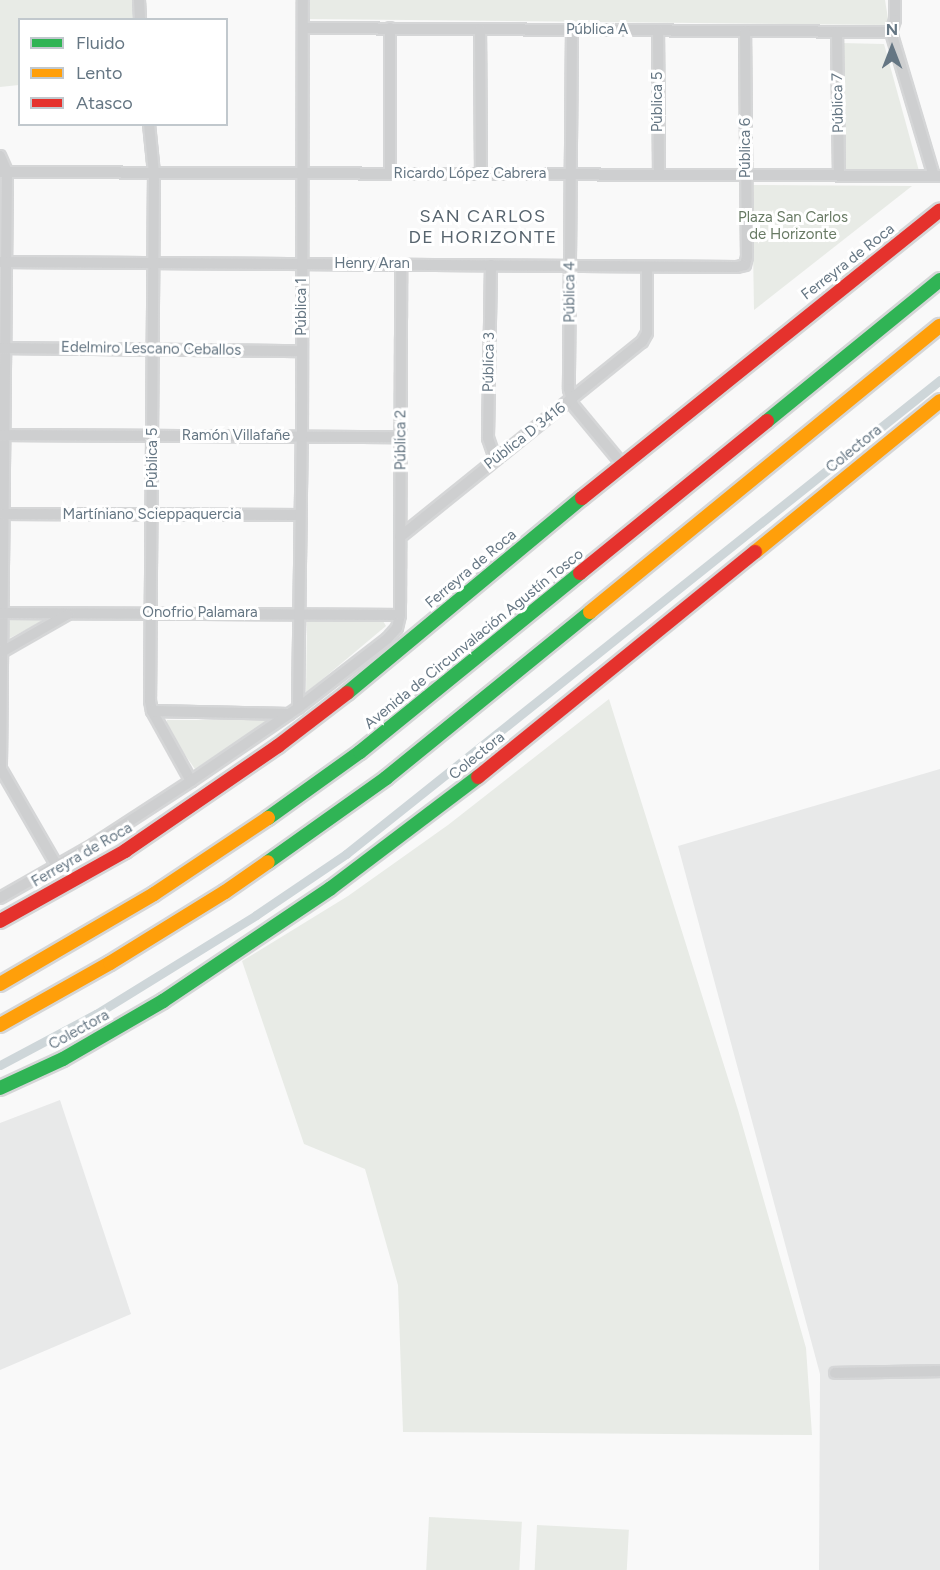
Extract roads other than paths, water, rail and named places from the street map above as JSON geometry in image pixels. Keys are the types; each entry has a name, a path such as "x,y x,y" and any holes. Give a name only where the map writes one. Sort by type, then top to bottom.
{"main road":[{"name":"Ferreyra de Roca","path":"0,921 124,851 278,746 386,663 622,464 940,210"},
{"path":"777,413 846,345 940,267"},
{"name":"Avenida de Circunvalación Agustín Tosco","path":"0,984 154,894 327,776 455,677 940,280"},
{"path":"0,1025 110,963 225,892 386,778 940,327"},
{"path":"904,356 940,334"},
{"name":"Colectora","path":"0,1088 63,1059 163,1001 331,888 470,784 940,400"}],"street":[{"path":"139,0 140,18"},
{"name":"Pública 1","path":"294,711 299,614 302,437 303,0"},
{"path":"895,0 895,20 891,32 937,176"},
{"name":"Pública A","path":"303,27 891,32"},
{"path":"390,28 390,174"},
{"path":"480,29 481,174"},
{"name":"Pública 4","path":"570,399 572,30"},
{"name":"Pública 5","path":"658,30 659,175"},
{"name":"Pública 6","path":"745,31 747,257 745,265"},
{"name":"Pública 7","path":"837,32 839,175"},
{"name":"Pública 5","path":"149,126 154,173 152,711 191,781"},
{"path":"0,156 3,172 1,769 57,866 107,837 294,711 387,639 397,628 400,615"},
{"name":"Ricardo López Cabrera","path":"3,172 937,176"},
{"name":"Henry Aran","path":"3,262 647,267 737,267 745,265"},
{"name":"Pública 2","path":"400,615 401,264"},
{"name":"Pública 3","path":"490,265 488,438 495,458"},
{"name":"Pública D 3416","path":"400,537 495,458 642,342 647,333 647,267"},
{"name":"Edelmiro Lescano Ceballos","path":"2,348 302,351"},
{"path":"570,399 622,464"},
{"name":"Ramón Villafañe","path":"2,435 400,437"},
{"name":"Martíniano Scieppaquercia","path":"3,514 300,515"},
{"name":"Onofrio Palamara","path":"1,613 400,615"},
{"path":"1,653 69,614"},
{"path":"152,711 294,711"},
{"name":"Ferreyra de Roca","path":"0,898 57,866"},
{"path":"835,1373 940,1371"}],"waterway":[{"path":"0,1065 96,1014 256,915 346,854 940,380"}],"district":[{"name":"SAN CARLOS DE HORIZONTE","path":"483,227"}],"park label":[{"name":"Plaza San Carlos de Horizonte","path":"793,226"}]}
